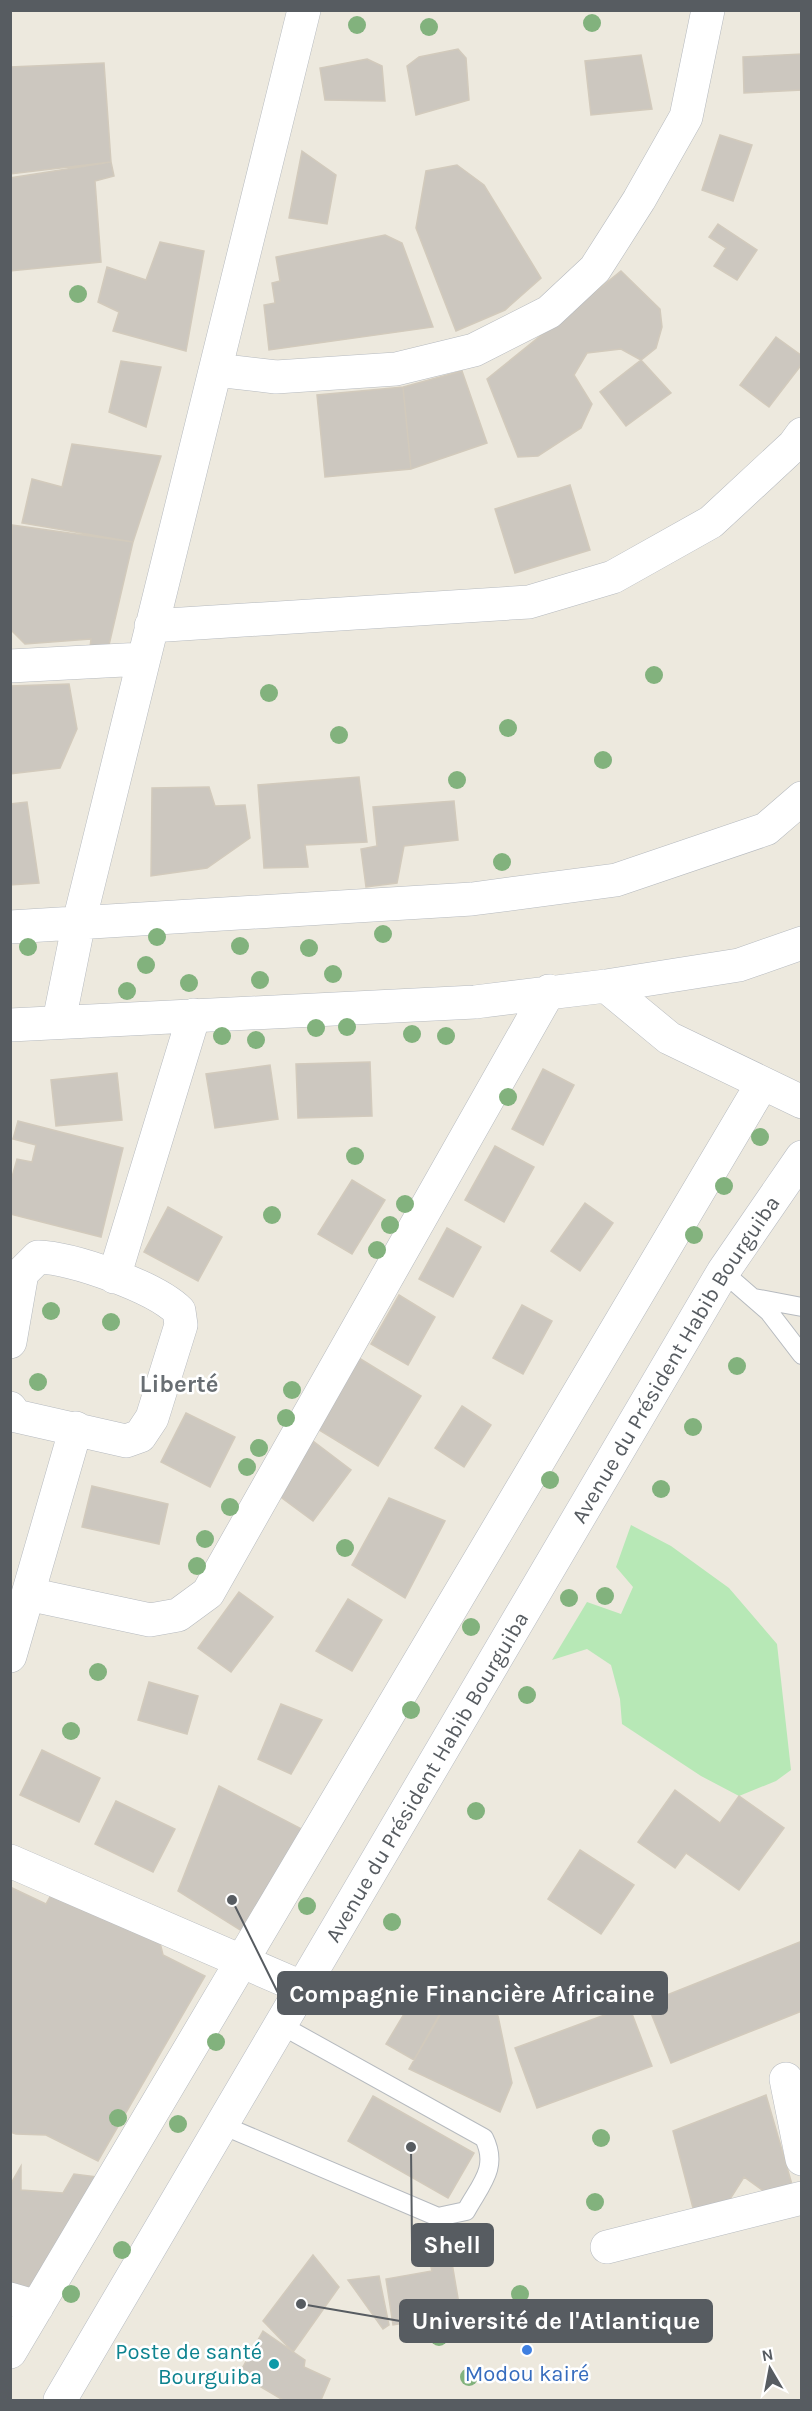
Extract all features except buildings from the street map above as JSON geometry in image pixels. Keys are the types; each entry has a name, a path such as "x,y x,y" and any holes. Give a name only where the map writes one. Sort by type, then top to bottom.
{"street":[{"path":"59,1021 79,922 304,10"},
{"path":"216,370 276,377 396,369 474,350 549,312 595,269 639,200 686,117 708,10"},
{"path":"151,626 529,602 613,577 711,522 794,445 801,434"},
{"path":"10,666 143,659"},
{"path":"10,927 472,899 616,879 766,829 801,798"},
{"path":"10,1025 475,1002 549,991 606,986 739,965 801,943"},
{"path":"606,986 669,1038 801,1101"},
{"path":"28,1594 150,1620 178,1615 208,1593 549,991"},
{"path":"114,1278 194,1015"},
{"path":"10,2352 24,2303 242,1962 762,1084"},
{"name":"Avenue du Président Habib Bourguiba","path":"60,2400 222,2125 300,1987 723,1272 801,1157"},
{"path":"10,1342 22,1273 38,1257 57,1258 167,1299 179,1311 181,1325 152,1418 140,1436 126,1441 16,1416 10,1408"},
{"path":"10,1656 76,1428"},
{"path":"10,1861 300,1987"},
{"path":"786,2079 801,2159"},
{"path":"607,2247 801,2198"}],"lane":[{"path":"723,1272 768,1312 801,1355"},
{"path":"752,1298 801,1308"},
{"path":"222,2125 438,2217 466,2211 491,2165 491,2151 484,2138 279,2024"}],"green space":[{"path":"631,1525 671,1546 729,1588 777,1644 791,1770 776,1781 739,1796 701,1776 622,1724 620,1699 611,1665 587,1649 552,1660 587,1602 621,1614 633,1587 616,1567"}],"place":[{"name":"Compagnie Financière Africaine","path":"232,1900"},
{"name":"Shell","path":"411,2147"},
{"name":"Université de l'Atlantique","path":"301,2304"},
{"name":"Modou kairé","path":"527,2350"},
{"name":"Poste de santé Bourguiba","path":"274,2364"}],"district":[{"name":"Liberté","path":"179,1384"}]}
